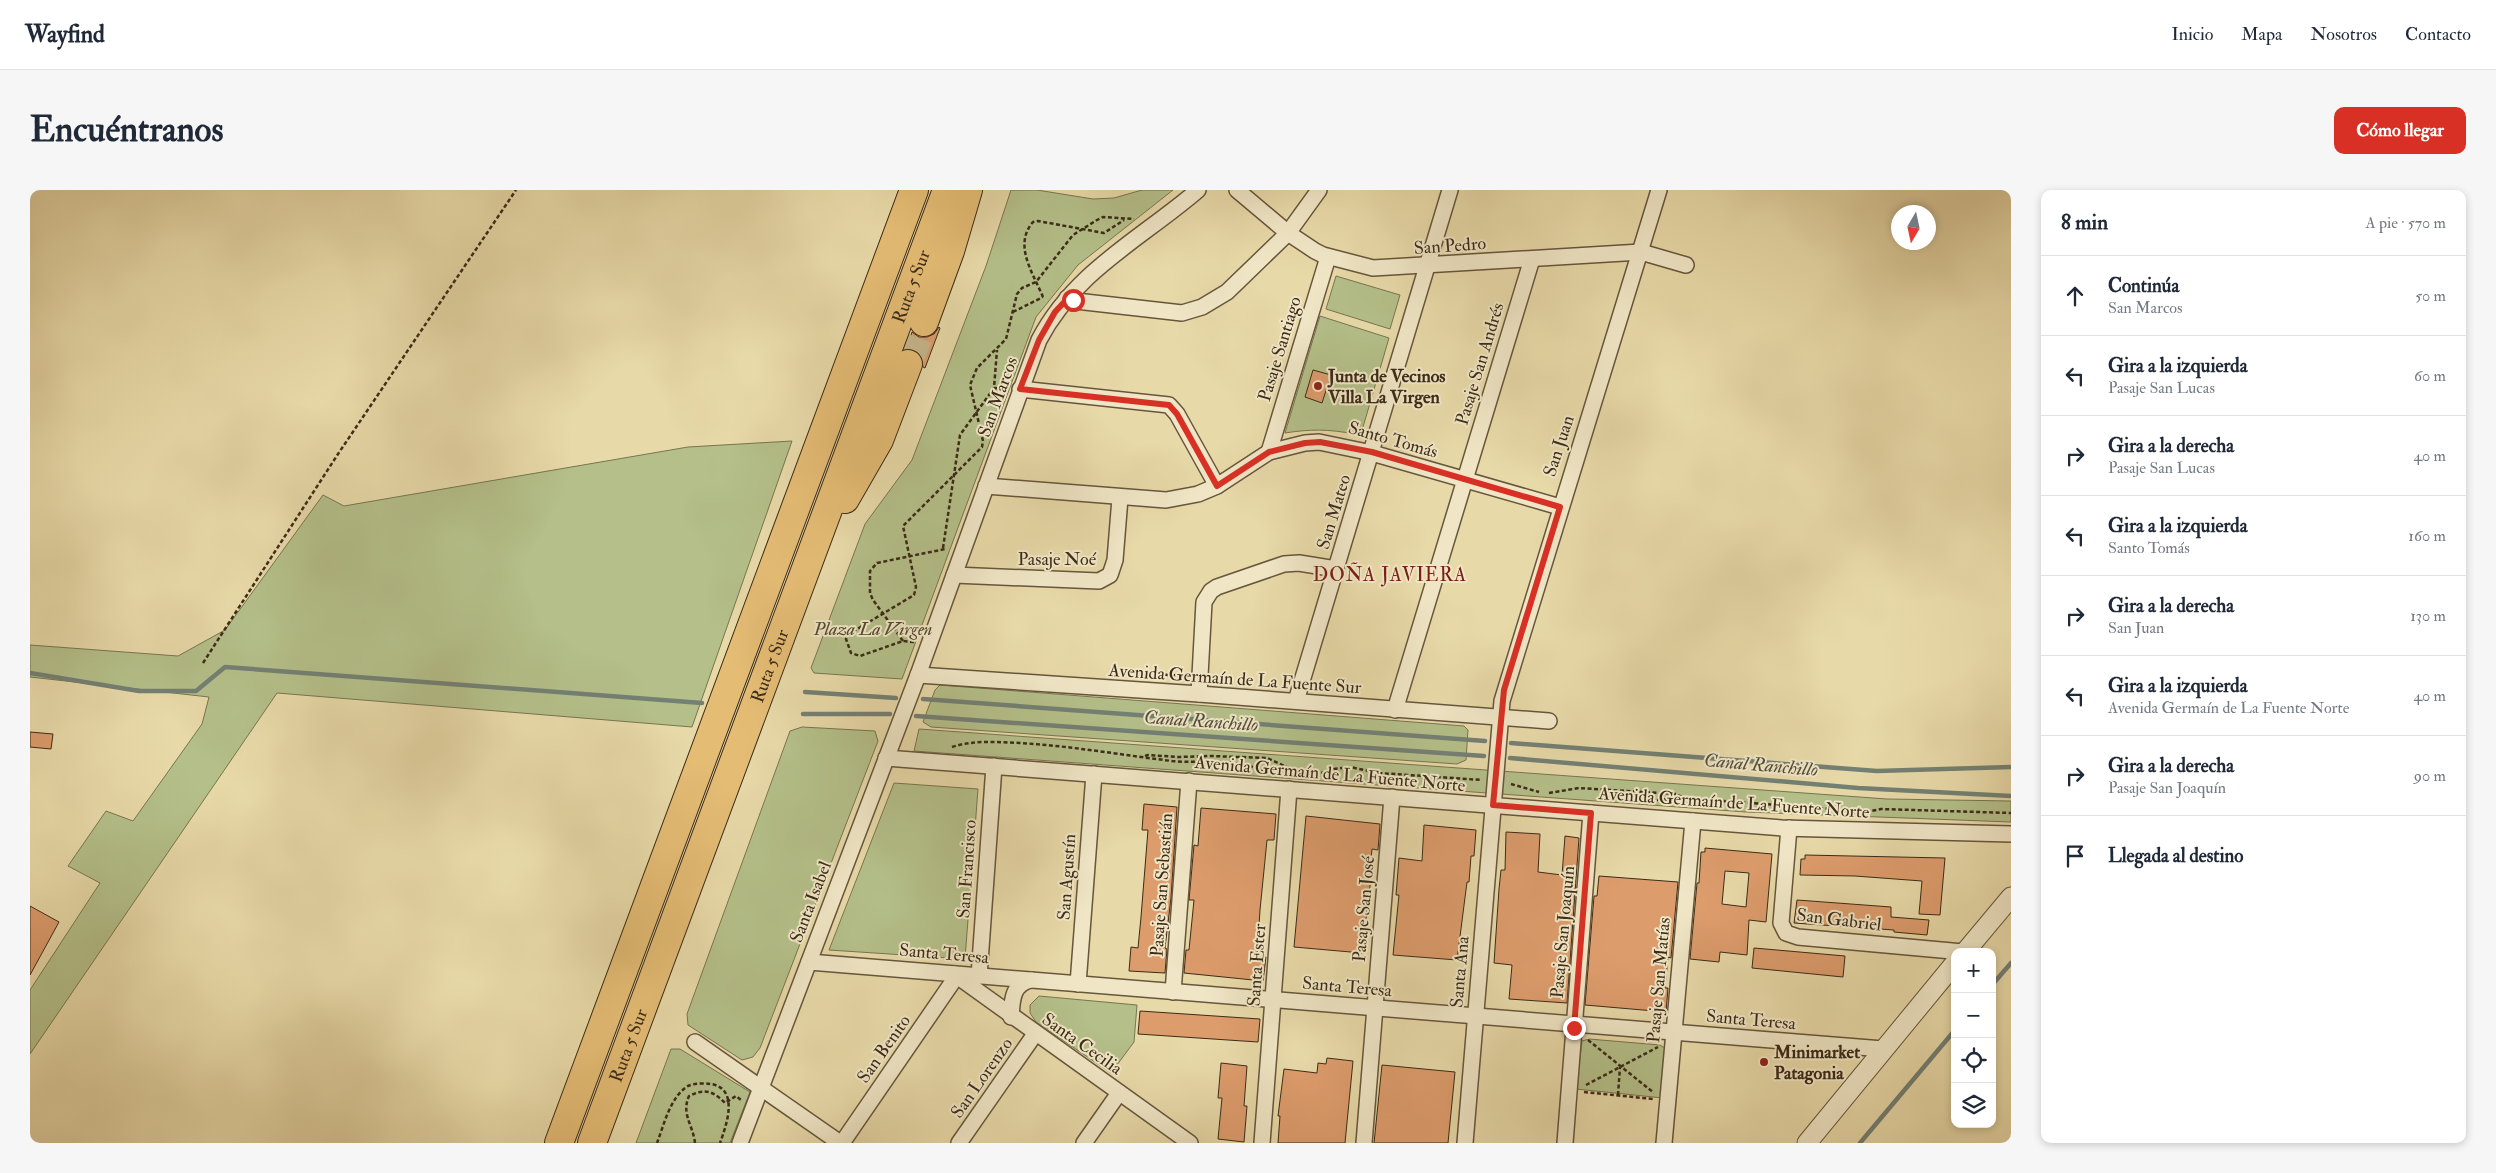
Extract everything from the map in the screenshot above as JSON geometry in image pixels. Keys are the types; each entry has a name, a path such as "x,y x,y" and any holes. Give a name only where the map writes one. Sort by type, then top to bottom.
{"highway":[{"name":"Ruta 5 Sur","path":"559,1143 914,190"},
{"name":"Ruta 5 Sur","path":"592,1143 947,190"},
{"path":"924,322 952,243 968,190"},
{"path":"800,581 879,440 908,364"}],"street":[{"name":"San Marcos","path":"918,675 986,486 1016,389 1039,340 1055,312 1089,274 1153,228 1198,190"},
{"name":"San Pedro","path":"1237,190 1288,233 1328,257 1373,268 1641,252 1686,265"},
{"path":"1068,298 1076,301 1191,312 1227,292 1288,233 1319,190"},
{"name":"San Mateo","path":"1296,701 1450,190"},
{"name":"San Juan","path":"1493,805 1500,718 1507,680 1659,190"},
{"name":"Pasaje Santiago","path":"1269,452 1328,257"},
{"name":"Pasaje San Andrés","path":"1395,710 1532,259"},
{"path":"1016,389 1169,405 1177,414 1217,486"},
{"name":"Santo Tomás","path":"986,486 1120,498 1166,500 1198,494 1217,486 1269,452 1305,443 1320,442 1372,452 1560,507"},
{"name":"Pasaje Noé","path":"954,575 1099,580 1110,575 1114,560 1120,498"},
{"path":"1199,694 1204,602 1211,591 1284,564 1299,563 1336,569"},
{"name":"Avenida Germaín de La Fuente Sur","path":"918,675 1296,701 1549,721"},
{"name":"Santa Isabel","path":"740,1143 918,675"},
{"name":"Avenida Germaín de La Fuente Norte","path":"886,758 1789,828 2011,834"},
{"name":"San Francisco","path":"978,976 994,766"},
{"name":"San Agustín","path":"1078,984 1094,774"},
{"name":"Pasaje San Sebastián","path":"1173,992 1189,781"},
{"name":"Santa Ester","path":"1262,1143 1289,789"},
{"name":"Pasaje San José","path":"1364,1143 1392,797"},
{"name":"Santa Ana","path":"1465,1143 1493,805"},
{"name":"Pasaje San Joaquín","path":"1565,1143 1572,1092 1574,1026 1591,813"},
{"name":"Pasaje San Matías","path":"1664,1143 1665,1102 1693,821"},
{"name":"San Gabriel","path":"1789,828 1782,923 1786,934 1798,937 1951,951"},
{"path":"1967,948 2011,896"},
{"name":"Santa Teresa","path":"809,962 1475,1016 1673,1036 1883,1049"},
{"path":"1807,1143 1951,968"},
{"name":"Santa Cecilia","path":"955,975 1011,1017 1190,1143"},
{"name":"San Benito","path":"841,1143 955,975"},
{"path":"1011,1017 1014,992 1024,981 1031,980"},
{"name":"San Lorenzo","path":"959,1143 1035,1034"},
{"path":"695,1042 841,1143"},
{"path":"1084,1143 1119,1093"}],"path":[{"path":"203,663 338,454 516,190"},
{"path":"920,642 903,641 860,656 851,653 846,639 849,634 914,595 916,587 903,526 982,447 983,441 970,385 978,368 1006,339 1017,294 1022,288 1036,282 1073,235 1103,217 1142,220"},
{"path":"1043,298 1024,253 1023,240 1030,226 1038,221 1104,233 1126,219"},
{"path":"1013,312 1043,298 1048,299"},
{"path":"943,548 960,435 994,388 996,350"},
{"path":"994,388 1016,389"},
{"path":"903,641 870,593 870,571 877,563 943,548 953,552"},
{"path":"946,749 963,743 996,742 1047,745 1178,761 1223,761 1248,765 1267,774"},
{"path":"1144,756 1267,758 1307,775"},
{"path":"1312,776 1350,767 1379,773 1486,781"},
{"path":"1505,782 1542,793 1579,788 1610,789 1676,794 1683,798"},
{"path":"1643,801 1683,798 1864,813 1874,816"},
{"path":"1864,813 1881,809 2011,813"},
{"path":"1574,1026 1620,1067 1665,1102"},
{"path":"1572,1092 1673,1036"},
{"path":"1618,1095 1620,1067"},
{"path":"657,1143 674,1100 688,1086 702,1083 715,1085 727,1095 727,1123 720,1143"},
{"path":"695,1143 694,1133 686,1114 685,1104 689,1096 706,1090 715,1093 725,1103 736,1096 753,1107"},
{"path":"1572,1092 1618,1095 1665,1102"}],"green space":[{"name":"Plaza La Virgen","path":"1011,190 1037,190 1093,199 1114,198 1142,190 1173,190 1078,265 1036,317 902,679 814,673 811,668 865,524 912,460 986,266"},
{"path":"1336,276 1400,295 1390,329 1326,309"},
{"path":"1320,316 1389,338 1363,427 1354,434 1320,430 1285,433"},
{"path":"792,441 692,727 277,693 30,1054 30,990 100,883 68,866 106,811 133,821 202,724 209,697 30,677 30,645 178,656 225,630 323,495 344,506 688,447"},
{"path":"940,685 1464,726 1468,730 1466,760 1457,764 931,727 923,722 935,690"},
{"path":"802,727 875,731 878,741 760,1048 753,1057 742,1060 688,1025 687,1014 790,731"},
{"path":"919,729 1887,799 2011,801 2011,822 1746,812 914,751"},
{"path":"894,783 978,789 965,959 829,950"},
{"path":"1039,996 1137,1005 1134,1042 1111,1073 1036,1022 1030,1013 1030,1005"},
{"path":"1589,1039 1660,1045 1666,1049 1663,1098 1576,1089 1582,1041"},
{"path":"671,1049 680,1049 750,1092 730,1143 636,1143"}],"building":[{"path":"939,327 925,368 923,367 920,354 914,350 906,349 912,332 919,337 927,337 934,334"},
{"name":"Junta de Vecinos Villa La Virgen","path":"1313,370 1331,375 1322,403 1305,397"},
{"path":"30,732 53,734 51,749 30,747"},
{"path":"1144,804 1177,807 1171,898 1165,948 1167,949 1165,973 1129,971 1131,947 1138,948 1141,917 1148,830 1142,830"},
{"path":"1201,808 1276,814 1274,840 1267,840 1260,910 1257,957 1266,957 1263,981 1184,973 1186,950 1189,950 1194,900 1189,900 1194,845 1198,846"},
{"path":"1306,816 1380,824 1378,850 1372,849 1369,878 1371,878 1362,953 1294,947"},
{"path":"1424,825 1476,830 1474,856 1471,856 1457,960 1393,955 1399,895 1396,895 1399,858 1422,861"},
{"path":"1506,832 1540,834 1538,872 1562,875 1565,836 1579,838 1567,1003 1509,999 1512,965 1494,963 1501,870 1505,870"},
{"path":"1705,848 1772,854 1766,922 1749,920 1747,955 1720,952 1719,962 1690,959 1701,852 1705,852","holes":["1725,871 1749,873 1746,907 1722,904"]},
{"path":"1805,855 1945,858 1940,915 1919,914 1922,881 1855,876 1800,875 1801,859 1805,859"},
{"path":"1599,876 1678,882 1671,958 1668,957 1665,988 1668,988 1666,1012 1585,1005 1594,896 1597,896"},
{"path":"1797,900 1891,907 1891,917 1929,920 1927,935 1894,932 1894,930 1794,923"},
{"path":"30,906 59,922 30,975"},
{"path":"1754,948 1845,956 1843,977 1752,968"},
{"path":"1140,1011 1260,1019 1258,1042 1138,1034"},
{"path":"1327,1058 1353,1061 1345,1143 1278,1143 1280,1116 1278,1116 1284,1069 1317,1073 1318,1063 1326,1064"},
{"path":"1221,1063 1247,1066 1244,1106 1247,1106 1244,1142 1218,1139 1222,1098 1218,1098"},
{"path":"1382,1065 1455,1072 1448,1143 1374,1143"}],"waterway":[{"path":"30,673 139,691 196,691 225,667 702,703"},
{"path":"805,692 896,698"},
{"path":"923,699 1485,741"},
{"name":"Canal Ranchillo","path":"803,714 890,714"},
{"name":"Canal Ranchillo","path":"916,716 1484,756"},
{"path":"1511,743 1877,771 2011,767"},
{"name":"Canal Ranchillo","path":"1510,758 1858,788 2011,796"},
{"path":"1996,980 2011,963"},
{"path":"1860,1143 1951,1035"}],"tunnel":[{"path":"908,364 924,322"}],"place":[{"name":"Junta de Vecinos Villa La Virgen","path":"1318,386"},
{"name":"Minimarket Patagonia","path":"1764,1062"}],"district":[{"name":"DOÑA JAVIERA","path":"1390,575"}],"route":[{"path":"1073,300 1068,298 1047,324 1020,389 1165,403 1177,414 1217,486 1269,452 1305,443 1320,442 1372,452 1560,507 1504,690 1493,805 1591,813 1574,1028"}]}
